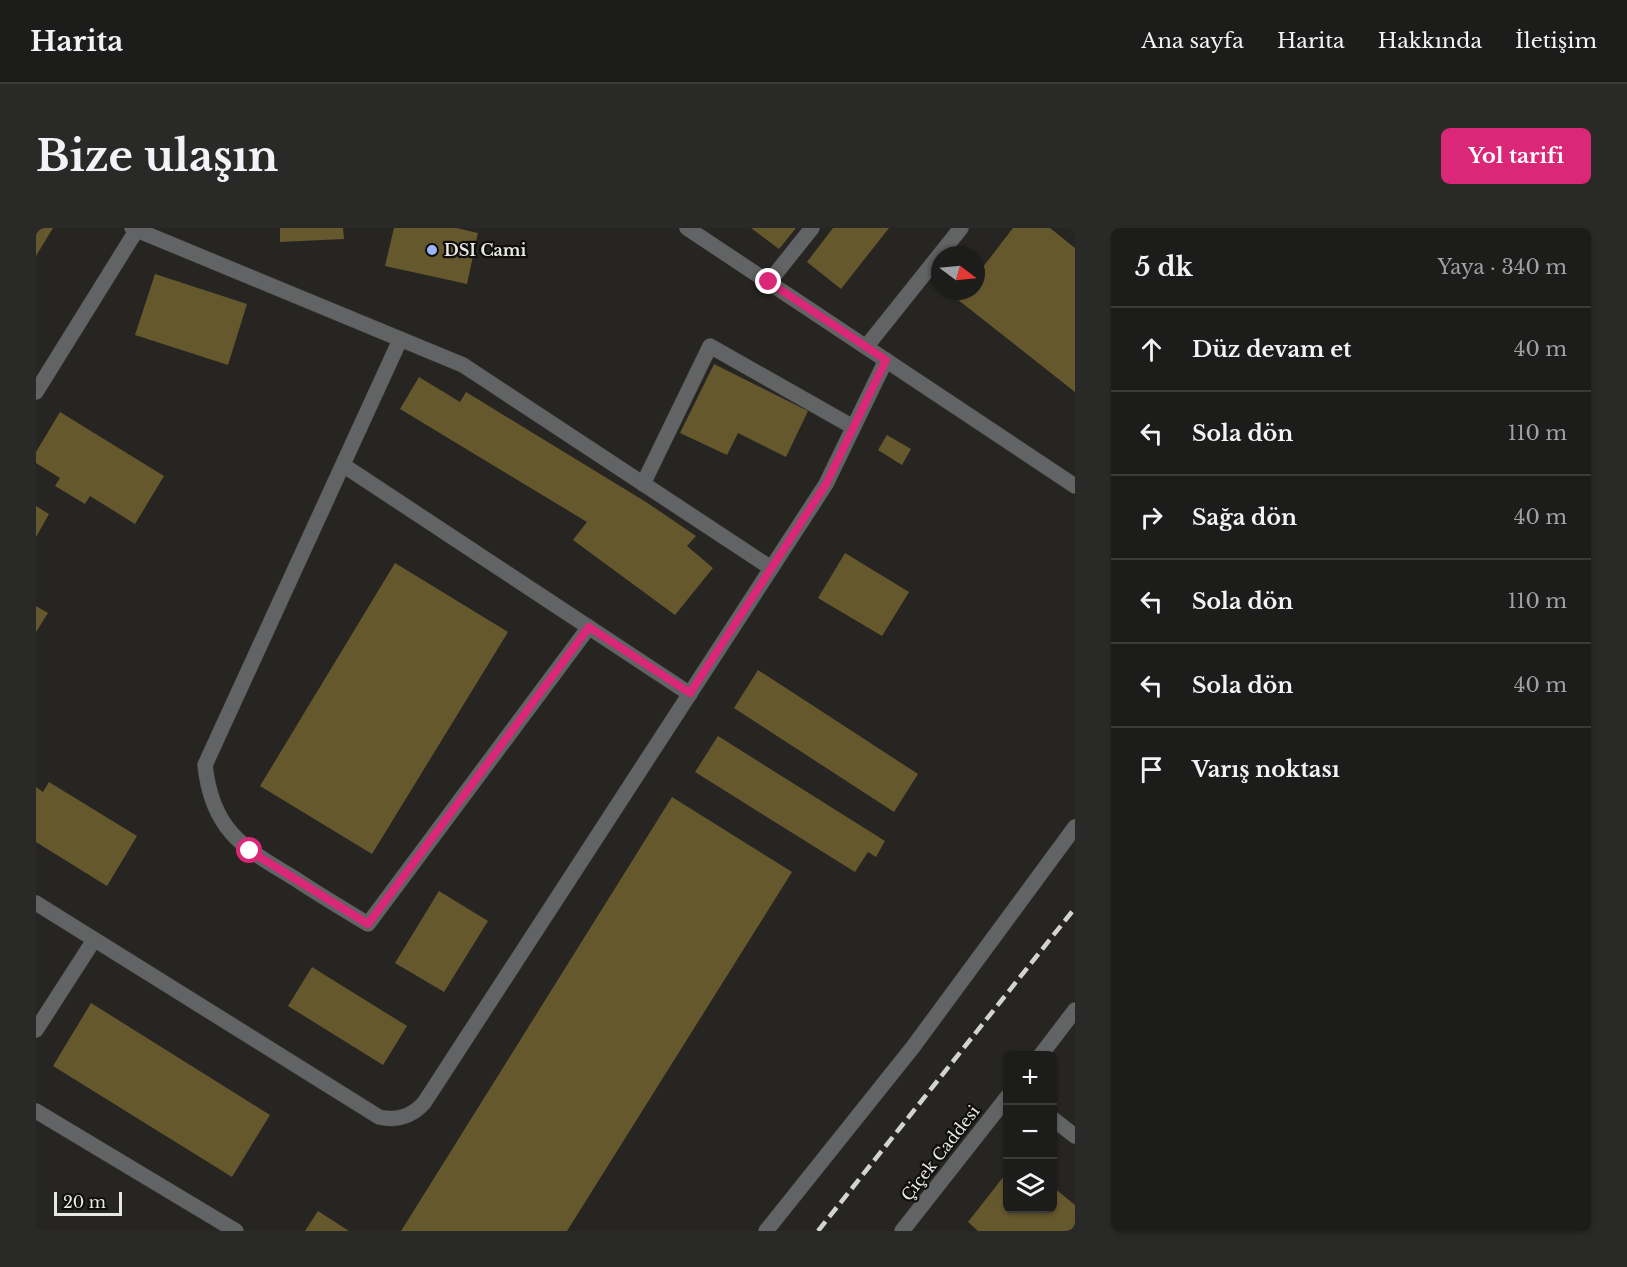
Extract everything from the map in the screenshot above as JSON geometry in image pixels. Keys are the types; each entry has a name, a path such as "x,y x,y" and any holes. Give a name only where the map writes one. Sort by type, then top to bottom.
{"street":[{"path":"687,228 1075,486"},
{"path":"769,282 812,228"},
{"path":"866,347 961,228"},
{"path":"36,392 134,229 463,365 771,568"},
{"path":"400,340 205,765 212,801 220,818 250,851 368,924 589,627"},
{"path":"643,484 710,346 853,427"},
{"path":"36,903 379,1117 394,1119 410,1115 418,1110 826,484 886,360"},
{"path":"343,465 690,693"},
{"path":"766,1231 913,1047 1075,827"},
{"path":"36,1030 94,940"},
{"path":"1044,1051 1075,1011"},
{"name":"Çiçek Caddesi","path":"902,1231 1003,1102"},
{"path":"36,1112 236,1231"},
{"path":"1057,1122 1075,1136"}],"building":[{"path":"36,228 53,228 36,256"},
{"path":"280,228 343,228 344,239 280,242"},
{"name":"DSI Cami","path":"394,228 456,228 478,233 467,284 385,266"},
{"path":"751,228 796,228 779,249"},
{"path":"833,228 889,228 841,289 807,262"},
{"path":"1013,228 1050,228 1075,248 1075,392 958,300 985,300 985,264"},
{"path":"155,274 247,304 228,365 135,335"},
{"path":"714,364 808,411 786,457 738,433 727,455 680,433"},
{"path":"419,377 460,402 466,392 646,502 696,536 687,546 713,568 675,615 573,540 587,522 400,409"},
{"path":"60,412 164,476 135,524 90,496 85,504 55,486 60,478 36,463 36,452"},
{"path":"887,435 911,449 902,465 878,450"},
{"path":"36,506 49,514 36,537"},
{"path":"845,553 909,592 882,636 818,598"},
{"path":"395,563 508,632 372,854 260,786"},
{"path":"36,606 48,613 36,632"},
{"path":"758,670 918,774 894,812 734,708"},
{"path":"718,736 885,841 876,857 868,852 855,872 695,772"},
{"path":"49,782 137,836 107,886 36,842 36,787 43,792"},
{"path":"672,797 792,872 567,1231 401,1231"},
{"path":"439,891 488,921 444,992 395,963"},
{"path":"312,967 407,1026 383,1065 288,1006"},
{"path":"91,1003 270,1115 232,1177 53,1066"},
{"path":"1003,1177 1003,1213 1057,1213 1057,1190 1075,1205 1075,1231 978,1231 968,1222"},
{"path":"318,1211 349,1231 305,1231"}],"railway":[{"path":"818,1231 1075,908"}],"place":[{"name":"DSI Cami","path":"432,250"}],"route":[{"path":"250,851 368,924 589,627 690,693 826,484 886,360 769,282"}]}
